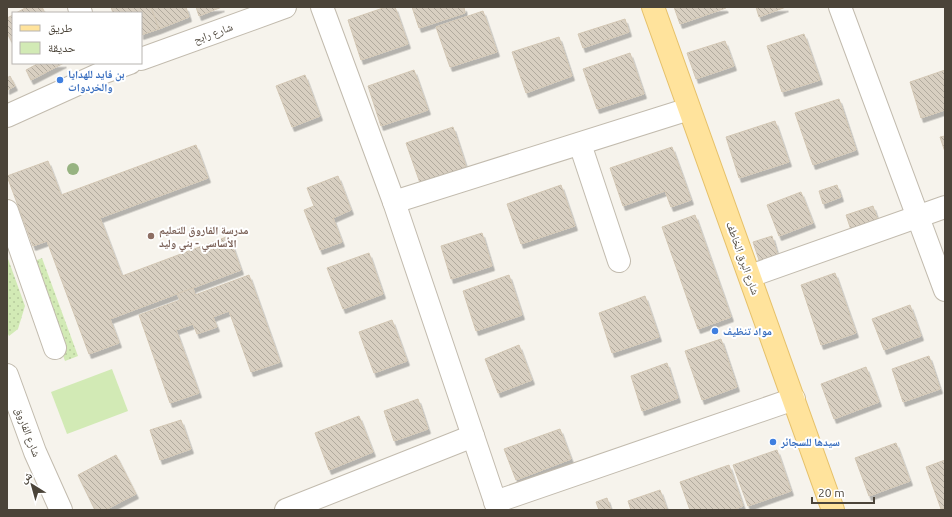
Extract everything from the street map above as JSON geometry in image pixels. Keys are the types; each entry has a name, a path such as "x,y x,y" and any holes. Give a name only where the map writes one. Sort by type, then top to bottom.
{"main road":[{"name":"شارع البرق الخاطف","path":"653,7 833,510"}],"street":[{"name":"شارع رابح","path":"142,59 285,7"},
{"path":"322,7 394,202 497,506 794,399"},
{"path":"840,7 945,290"},
{"path":"7,116 101,68 124,64"},
{"path":"394,202 689,109"},
{"path":"580,144 619,261"},
{"path":"750,276 945,208"},
{"path":"7,211 55,348"},
{"name":"شارع الفاروق","path":"7,375 35,452 61,510"},
{"path":"286,510 314,505 473,436"}],"green space":[{"path":"7,256 25,306 18,329 9,336 7,332"},
{"path":"42,258 78,356 65,361 30,263"},
{"path":"112,369 128,411 67,434 51,392"}],"building":[{"path":"27,7 42,7 44,12 18,12"},
{"path":"111,7 151,7 159,29 142,35 142,12 113,12"},
{"path":"151,7 186,7 189,17 159,29"},
{"path":"196,7 222,7 199,16"},
{"path":"386,7 395,7 408,44 361,60 348,20"},
{"path":"412,7 464,7 465,13 419,28"},
{"path":"674,7 725,7 726,8 680,24"},
{"path":"756,7 786,7 759,17"},
{"path":"483,11 497,52 450,67 436,27"},
{"path":"12,16 12,42 7,33 7,18"},
{"path":"625,19 629,32 583,48 578,34"},
{"path":"804,34 820,80 782,92 767,46"},
{"path":"559,37 572,76 526,93 512,52"},
{"path":"725,41 734,66 696,79 687,53"},
{"path":"630,53 644,94 597,109 583,69"},
{"path":"37,64 62,64 31,80 26,70"},
{"path":"414,70 428,110 381,126 368,86"},
{"path":"945,70 945,110 921,118 910,82"},
{"path":"305,75 320,116 292,127 276,86"},
{"path":"10,76 15,86 7,90 7,78"},
{"path":"839,99 856,150 813,165 795,113"},
{"path":"775,121 789,162 739,178 726,137"},
{"path":"453,127 466,167 420,183 406,143"},
{"path":"945,136 945,152 940,137"},
{"path":"196,145 208,178 100,218 122,276 229,236 241,270 110,319 119,343 89,354 47,241 33,246 7,176 48,161 61,195"},
{"path":"672,147 691,200 671,207 665,191 623,206 610,168"},
{"path":"338,176 351,210 333,218 342,242 320,250 304,210 314,206 307,188"},
{"path":"561,185 575,226 521,244 507,204"},
{"path":"837,185 841,197 823,204 819,191"},
{"path":"801,192 813,223 779,236 767,205"},
{"path":"873,206 880,227 853,236 846,215"},
{"path":"695,215 731,317 698,329 662,227"},
{"path":"482,233 492,266 451,279 441,246"},
{"path":"772,236 778,257 760,263 753,242"},
{"path":"369,253 383,294 343,309 327,268"},
{"path":"835,273 856,333 821,345 801,285"},
{"path":"249,275 280,362 251,372 229,311 213,317 217,327 197,334 193,324 176,330 199,393 170,403 139,315 180,300 177,294 193,288 195,295"},
{"path":"509,275 522,315 476,331 463,291"},
{"path":"645,296 659,337 612,353 599,313"},
{"path":"910,305 921,336 884,350 872,319"},
{"path":"392,320 407,361 374,373 359,332"},
{"path":"721,339 737,387 702,400 685,351"},
{"path":"519,345 532,380 498,393 485,359"},
{"path":"929,356 940,389 903,402 892,369"},
{"path":"667,363 678,398 642,411 631,376"},
{"path":"866,367 879,402 834,419 821,384"},
{"path":"418,399 428,429 394,441 384,411"},
{"path":"359,416 373,452 329,470 315,433"},
{"path":"181,420 191,449 160,460 150,430"},
{"path":"560,429 571,459 516,480 504,449"},
{"path":"896,443 910,481 869,496 855,458"},
{"path":"777,450 791,491 748,506 733,465"},
{"path":"116,455 136,494 105,510 95,510 78,475"},
{"path":"945,460 945,508 941,509 926,467"},
{"path":"729,465 743,506 733,510 690,510 680,482"},
{"path":"660,490 667,510 631,510 628,501"},
{"path":"607,498 611,510 599,510 596,502"}],"place":[{"name":"بن فايد للهدايا والخردوات","path":"60,80"},
{"name":"مدرسة الفاروق للتعليم الأساسي - بني وليد","path":"151,236"},
{"name":"مواد تنظيف","path":"715,331"},
{"name":"سيدها للسجائر","path":"773,442"}]}
